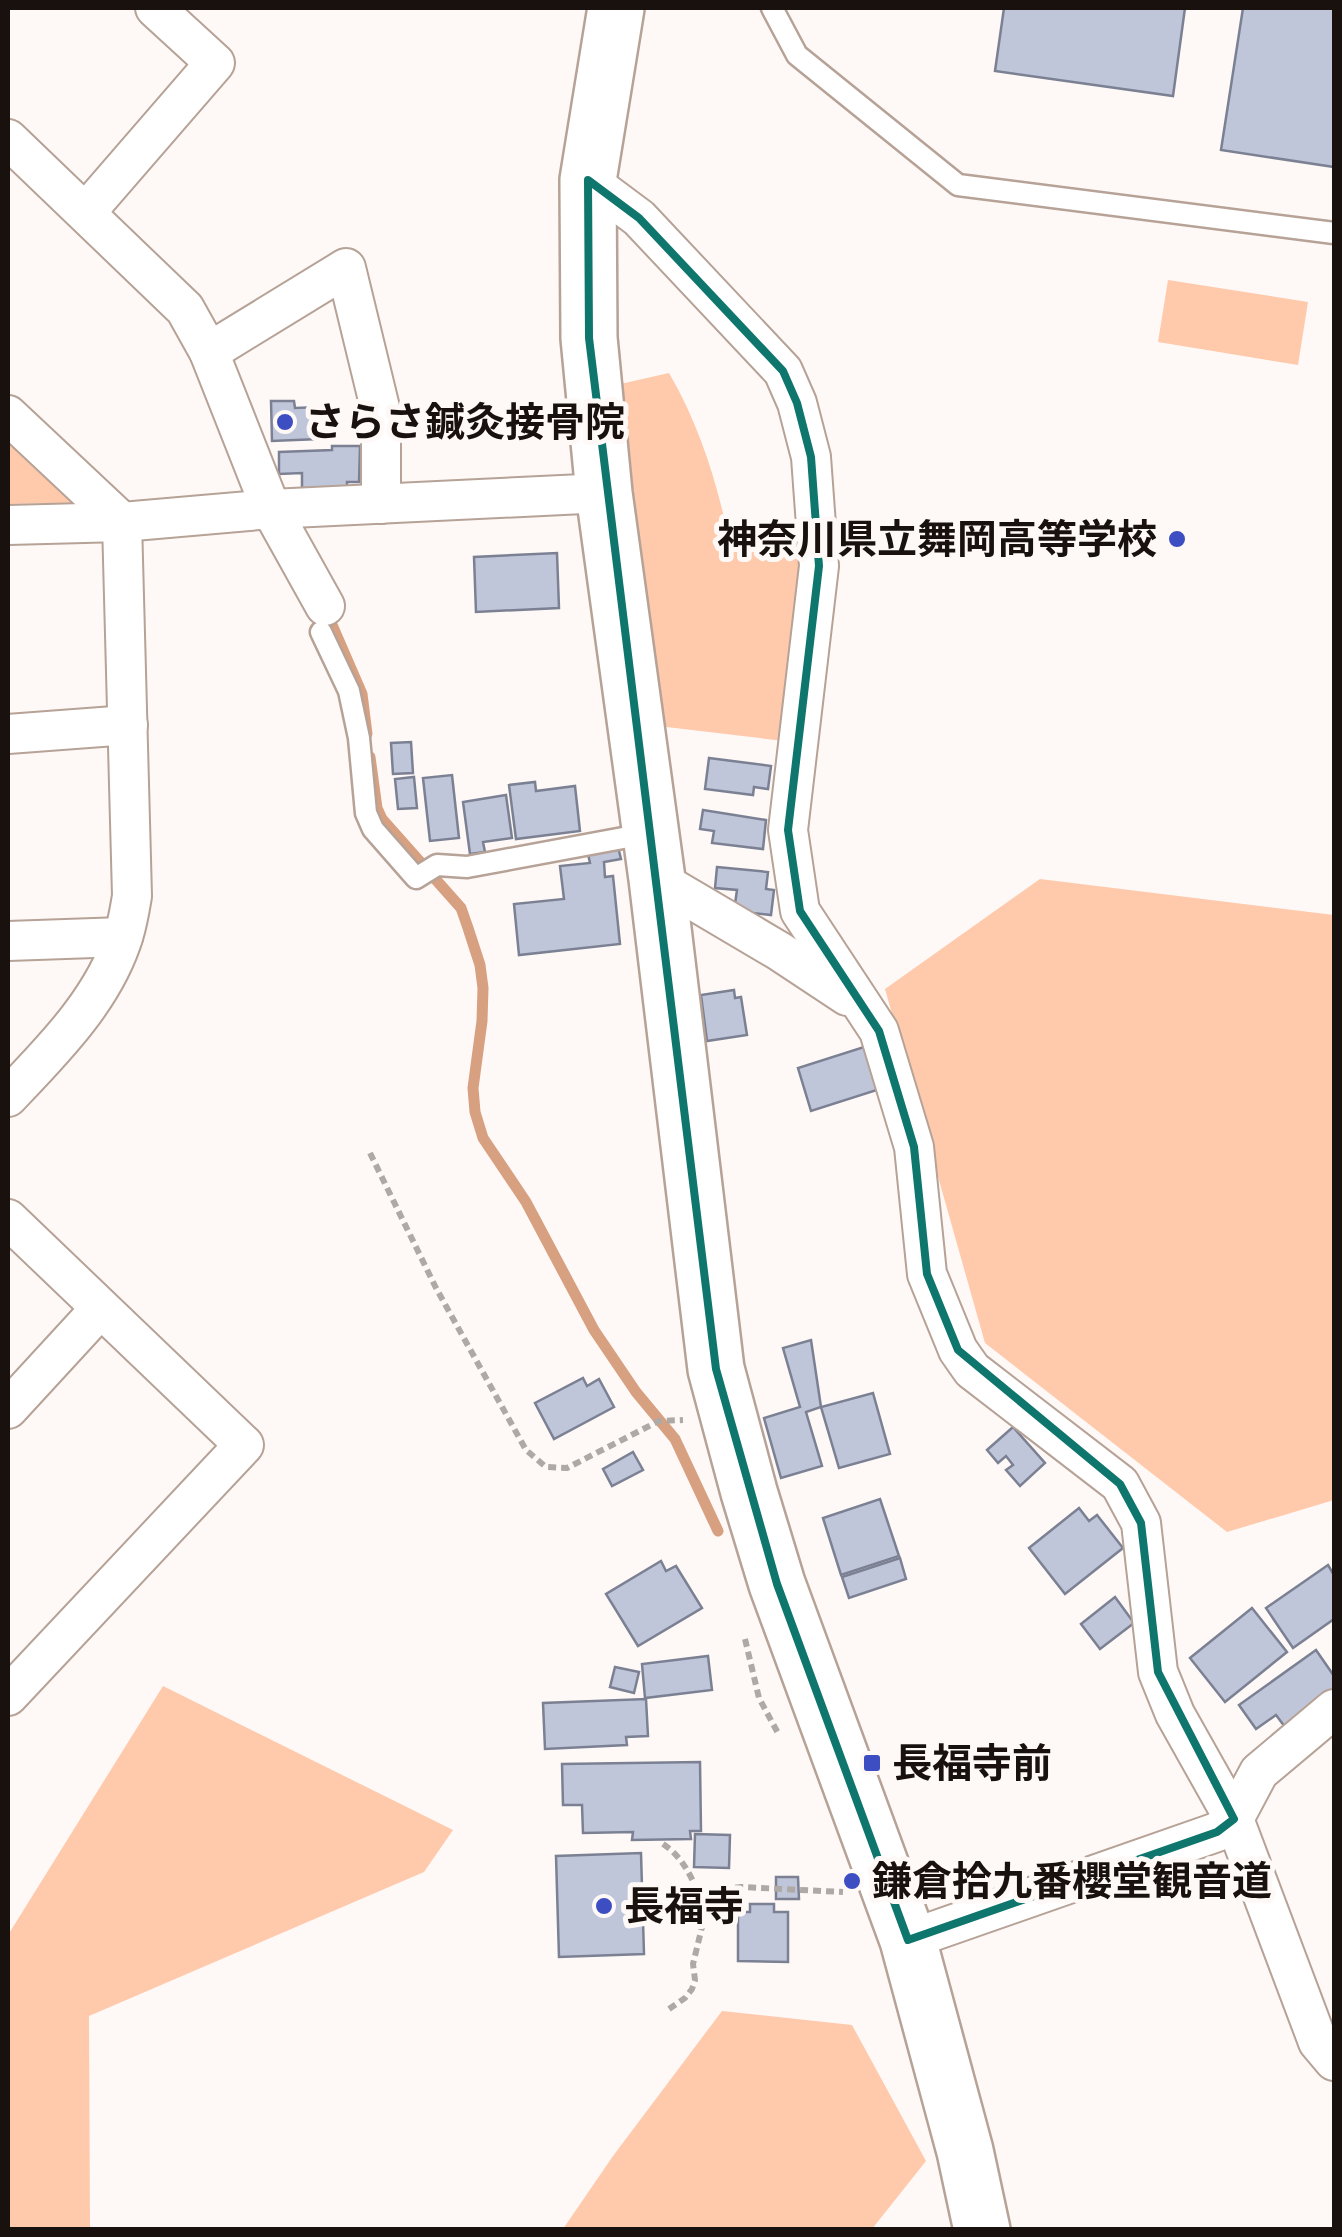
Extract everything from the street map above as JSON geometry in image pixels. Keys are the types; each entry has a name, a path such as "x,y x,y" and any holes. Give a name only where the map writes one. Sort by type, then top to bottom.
{"street":[{"path":"86,212 215,63 155,8"},
{"path":"616,8 588,180 590,338 604,493 654,856 716,1369 778,1584 908,1940 982,2230"},
{"path":"8,139 186,310 209,352 271,509 320,619"},
{"path":"588,180 639,218 782,372 797,403 810,457 818,566 788,830 800,911 879,1031 914,1147 927,1274 958,1350 972,1370 1120,1484 1141,1523 1158,1672 1175,1714 1234,1819 1318,2042 1334,2060"},
{"path":"209,352 346,268 381,412 382,504"},
{"path":"8,415 122,522 132,896 123,937 99,990 52,1051 8,1097"},
{"path":"8,525 122,522 271,509 604,493"},
{"path":"8,734 128,725"},
{"path":"654,856 778,951 862,1006"},
{"path":"8,942 123,937"},
{"path":"8,1218 244,1444 8,1696"},
{"path":"8,1409 100,1308"},
{"path":"908,1940 1216,1832 1234,1819 1259,1772 1334,1709"}],"lane":[{"path":"772,8 796,55 958,185 1334,233"},
{"path":"320,619 348,691 359,738 366,813 373,830 416,878 437,865 468,867 654,856"}],"path":[{"path":"370,1153 436,1288 526,1450 546,1467 566,1468 659,1421 729,1417"},
{"path":"663,1844 676,1853 700,1892 702,1926 692,1989 670,2009"},
{"path":"645,1900 741,1887 854,1892"}],"highlighted area":[{"path":"588,180 639,218 783,371 797,403 811,457 819,566 788,830 800,911 879,1031 914,1147 927,1274 958,1350 1120,1484 1141,1523 1158,1672 1234,1819 1217,1832 908,1940 777,1584 716,1369 589,338"}],"shaded area":[{"path":"1168,280 1308,302 1298,365 1158,342"},
{"path":"669,373 708,459 731,550 806,556 784,741 658,726 616,385"},
{"path":"8,440 74,503 8,504"},
{"path":"1040,879 1334,915 1334,1500 1227,1532 985,1343 885,989"},
{"path":"163,1686 453,1830 424,1872 89,2016 90,2229 8,2229 8,1935"},
{"path":"722,2011 852,2025 926,2161 872,2229 563,2229 613,2156"}],"building":[{"path":"1004,8 1185,8 1173,96 995,71"},
{"path":"1243,8 1334,8 1334,167 1221,150"},
{"path":"271,401 294,401 295,408 319,407 319,439 272,441"},
{"path":"332,446 360,446 359,482 347,482 347,488 302,489 302,473 279,474 279,452 332,450"},
{"path":"557,553 559,608 476,612 474,557"},
{"path":"411,742 413,773 393,774 391,743"},
{"path":"709,758 771,766 768,789 754,787 753,795 705,789"},
{"path":"452,775 459,838 430,841 423,778"},
{"path":"414,777 417,808 398,809 395,779"},
{"path":"535,782 536,791 575,786 580,831 516,839 509,785"},
{"path":"506,795 512,838 483,842 485,852 470,854 463,802"},
{"path":"703,810 766,820 763,849 712,843 714,831 700,829"},
{"path":"618,847 621,859 604,862 605,877 613,876 620,944 519,955 514,904 564,899 560,866 590,863 588,854"},
{"path":"717,867 768,872 766,889 774,890 771,915 734,911 737,890 715,888"},
{"path":"734,990 735,998 741,997 747,1035 707,1041 701,995"},
{"path":"867,1046 880,1089 811,1111 798,1068"},
{"path":"811,1340 821,1407 806,1412 822,1466 781,1478 764,1418 800,1407 783,1348"},
{"path":"583,1378 587,1386 599,1379 614,1407 554,1439 535,1403"},
{"path":"873,1393 890,1454 839,1468 821,1407"},
{"path":"1013,1427 1045,1463 1020,1486 1006,1470 1013,1465 1006,1456 998,1463 987,1450"},
{"path":"633,1452 643,1470 612,1486 603,1469"},
{"path":"880,1499 899,1556 841,1575 823,1518"},
{"path":"1079,1508 1089,1521 1097,1515 1123,1548 1065,1594 1029,1548"},
{"path":"900,1558 906,1579 849,1598 842,1577"},
{"path":"661,1561 666,1571 676,1566 702,1608 638,1646 606,1594"},
{"path":"1328,1565 1334,1575 1334,1619 1293,1648 1266,1608"},
{"path":"1115,1597 1134,1623 1100,1649 1081,1624"},
{"path":"1252,1608 1287,1652 1225,1702 1190,1658"},
{"path":"1316,1650 1334,1676 1334,1690 1285,1727 1276,1715 1256,1729 1239,1705"},
{"path":"708,1656 712,1690 645,1698 642,1664"},
{"path":"615,1667 639,1672 634,1693 610,1687"},
{"path":"646,1699 648,1736 626,1737 627,1745 545,1749 543,1703"},
{"path":"700,1762 701,1831 690,1831 691,1839 632,1840 633,1832 583,1833 582,1805 563,1805 562,1764"},
{"path":"695,1834 730,1835 729,1868 694,1867"},
{"path":"641,1853 644,1954 559,1957 556,1856"},
{"path":"776,1877 798,1877 799,1899 776,1899"},
{"path":"750,1904 774,1904 774,1912 788,1912 788,1962 738,1961 738,1912 750,1912"}],"waterway":[{"path":"326,611 362,694 367,734"},
{"path":"370,757 382,819 461,908 480,965 482,1021 473,1088 483,1138 526,1202 594,1330 636,1392 675,1439 718,1531"}],"place":[{"name":"さらさ鍼灸接骨院","path":"285,422"},
{"name":"神奈川県立舞岡高等学校","path":"1177,539"},
{"name":"長福寺前","path":"872,1763"},
{"name":"鎌倉拾九番櫻堂観音道","path":"852,1881"},
{"name":"長福寺","path":"604,1906"}]}
